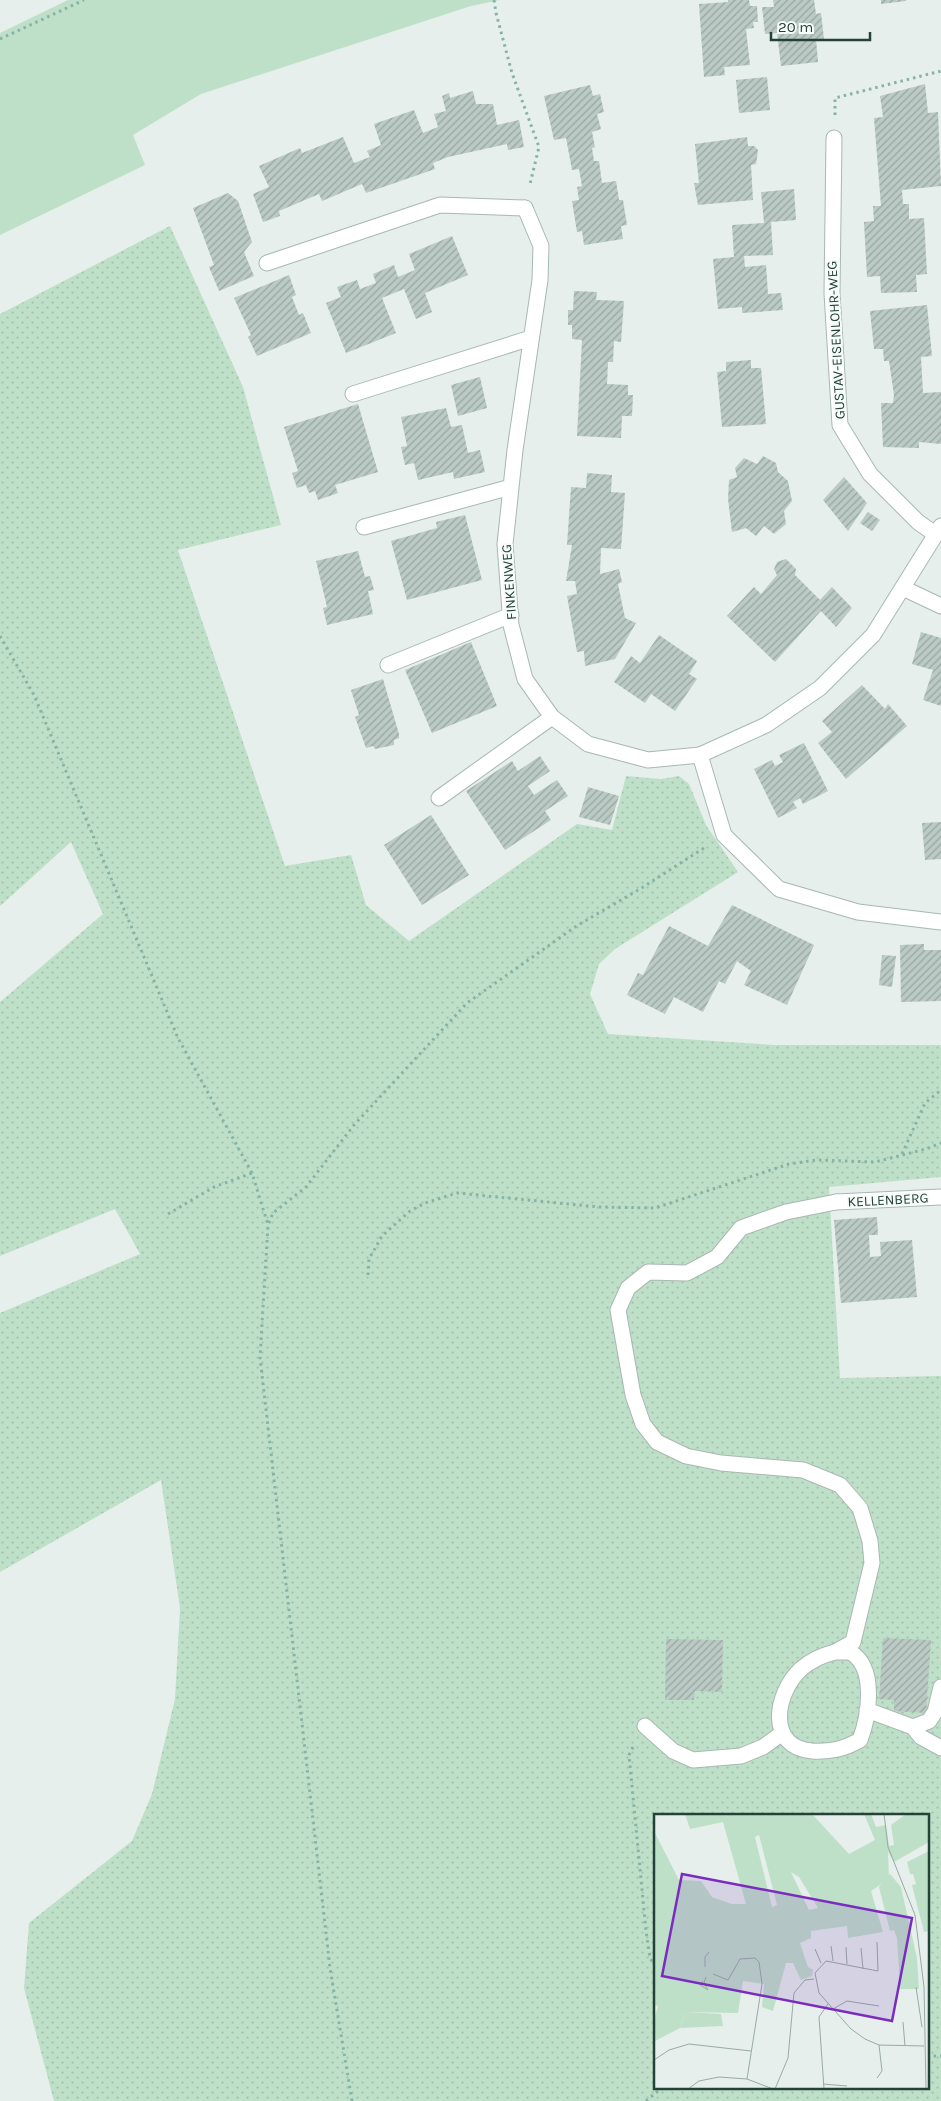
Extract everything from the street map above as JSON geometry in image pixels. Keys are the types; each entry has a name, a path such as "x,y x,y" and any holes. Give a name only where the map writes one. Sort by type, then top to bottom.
{"street":[{"name":"GUSTAV-EISENLOHR-WEG","path":"834,138 832,293 840,425 870,474 918,522 938,530"},
{"path":"267,263 440,205 525,208"},
{"name":"FINKENWEG","path":"525,208 541,246 540,280 505,544 511,615 525,679 552,717 588,744 648,760 700,755 766,725 820,688 873,635 938,530"},
{"path":"353,394 531,338"},
{"path":"364,527 511,488"},
{"path":"903,588 941,606"},
{"path":"388,665 511,615"},
{"path":"439,798 552,717"},
{"path":"700,755 724,835 779,889 858,912 941,922"},
{"name":"KELLENBERG","path":"835,1652 853,1642 872,1563 870,1541 860,1508 840,1485 803,1470 721,1463 695,1458 657,1442 643,1424 633,1395 618,1310 628,1288 648,1272 687,1273 717,1257 741,1228 786,1212 836,1202 941,1197"},
{"path":"835,1652 850,1652 859,1656 866,1677 867,1710 865,1726 860,1740 836,1750 801,1750 788,1743 781,1734 779,1714 784,1695 801,1669 820,1656 835,1652"},
{"path":"867,1710 913,1726 929,1722 935,1712 941,1687"},
{"path":"645,1726 673,1751 693,1760 741,1756 763,1747 781,1734"},
{"path":"913,1726 921,1737 941,1748"}],"path":[{"path":"0,38 84,0"},
{"path":"494,0 512,73 539,147 525,208"},
{"path":"834,138 835,98 941,71"},
{"path":"0,636 34,695 178,1038 252,1173 268,1226"},
{"path":"352,2101 330,1968 260,1358 268,1226 273,1213 306,1187 354,1125 467,1003 578,925 640,890 724,835"},
{"path":"902,1155 924,1103 941,1090"},
{"path":"368,1275 369,1259 382,1236 410,1211 425,1203 457,1193 600,1207 655,1208 789,1164 816,1160 876,1162 926,1149 941,1142"},
{"path":"168,1214 214,1187 252,1173"},
{"path":"645,1726 629,1755 646,1931 650,1958 654,1964"},
{"path":"928,2056 941,2056"},
{"path":"646,2101 662,2088"}],"green space":[{"path":"68,0 500,0 471,6 201,94 133,135 145,165 0,235 0,33"},
{"path":"170,226 243,387 281,525 178,550 285,866 351,855 366,905 409,941 577,824 612,830 626,776 661,779 679,776 689,784 706,825 738,872 615,949 599,964 590,994 608,1034 774,1045 941,1045 941,1177 829,1187 840,1378 941,1376 941,2101 54,2101 24,1988 29,1923 132,1841 152,1794 175,1699 180,1608 161,1480 0,1572 0,1313 140,1254 115,1209 0,1256 0,1002 103,914 71,842 0,906 0,314"}],"building":[{"path":"728,0 749,0 750,6 757,6 758,22 753,22 754,28 746,29 750,65 724,67 725,75 704,77 699,4 728,2"},
{"path":"773,0 814,0 816,14 821,13 824,39 816,39 818,62 781,66 777,33 765,34 762,7 774,7"},
{"path":"881,0 906,0 906,1 881,4"},
{"path":"767,77 770,110 739,113 736,80"},
{"path":"925,84 928,113 938,112 941,186 902,190 903,204 909,204 909,219 924,218 927,274 916,275 917,292 881,293 880,276 867,277 864,222 874,221 873,206 881,206 874,118 883,117 880,96"},
{"path":"590,85 593,96 600,94 604,112 597,114 601,129 592,132 595,147 592,148 594,161 599,161 602,183 616,181 619,200 623,200 627,225 621,226 623,239 584,245 582,231 577,232 572,201 579,200 577,187 582,186 579,169 572,170 566,138 554,140 544,96"},
{"path":"473,91 476,104 493,104 497,125 519,120 524,147 508,150 507,144 448,157 433,163 435,169 366,193 362,184 322,201 319,194 279,211 280,216 263,222 253,194 269,187 259,166 300,148 302,153 343,137 354,163 370,157 367,151 381,145 374,124 414,110 423,133 438,127 434,114 446,111 442,96 449,93 450,98"},
{"path":"747,137 748,146 754,146 758,150 756,164 751,165 753,200 698,205 694,183 699,183 695,144"},
{"path":"794,189 796,220 771,222 773,255 744,256 745,267 766,265 768,294 781,293 783,310 742,313 742,307 718,309 713,259 734,257 732,225 764,223 761,192"},
{"path":"228,193 238,201 252,242 244,252 254,276 219,291 209,267 214,265 193,208"},
{"path":"452,236 468,275 425,293 432,312 416,319 404,289 382,298 396,333 346,353 326,303 341,297 337,287 357,280 360,289 376,283 373,274 394,265 398,277 415,270 409,254"},
{"path":"289,275 296,295 292,297 299,315 303,313 311,333 257,356 248,337 251,335 234,298"},
{"path":"574,291 597,292 596,300 624,301 621,342 614,341 613,362 608,362 607,384 628,385 628,395 633,395 632,416 622,416 621,438 577,436 582,340 572,339 572,325 568,325 568,310 573,310"},
{"path":"927,305 932,356 921,357 923,393 941,392 941,444 919,442 919,448 883,447 881,403 893,403 894,395 889,361 884,361 883,349 874,349 870,311"},
{"path":"751,360 751,368 761,368 766,424 722,427 717,372 726,371 726,362"},
{"path":"480,377 487,408 458,416 451,385"},
{"path":"358,404 378,472 335,485 338,493 318,500 315,491 309,493 306,485 297,488 292,473 298,471 284,427"},
{"path":"446,408 451,427 462,425 468,453 480,450 485,472 454,479 453,472 418,480 414,463 405,465 401,447 407,446 401,417"},
{"path":"763,456 776,463 778,472 788,481 792,501 784,511 786,524 774,534 764,526 756,536 746,528 732,532 728,499 729,480 737,477 735,468 744,458 757,464"},
{"path":"587,473 612,475 611,492 625,493 621,549 601,548 600,574 619,569 622,582 618,584 625,618 636,623 615,659 585,666 584,651 577,652 567,596 577,594 575,581 566,581 572,545 567,545 571,487 586,488"},
{"path":"844,477 867,503 848,531 823,500"},
{"path":"868,512 880,520 872,531 860,523"},
{"path":"465,515 482,580 407,600 391,541 437,528 436,522"},
{"path":"358,551 365,577 370,576 374,590 368,591 373,614 327,625 323,608 327,607 316,561"},
{"path":"786,559 796,569 795,575 820,600 832,587 852,608 836,627 821,611 775,662 727,616 754,587 761,594 777,575 774,569 777,562"},
{"path":"921,632 941,638 941,706 923,700 933,670 912,664"},
{"path":"659,635 697,661 689,674 697,679 675,711 651,694 645,703 614,682 631,656 640,663"},
{"path":"471,642 497,706 432,733 405,670"},
{"path":"383,679 399,738 394,740 394,745 375,749 373,746 366,748 355,717 359,715 351,690"},
{"path":"862,685 885,709 888,704 907,726 846,779 818,743 832,732 822,721"},
{"path":"804,743 828,791 803,804 800,798 793,802 797,808 778,818 754,769 772,760 775,766 783,762 779,755"},
{"path":"540,756 550,771 528,786 534,795 557,780 568,796 545,811 551,820 505,850 466,791 512,761 518,771"},
{"path":"588,787 619,796 610,825 579,817"},
{"path":"431,815 469,875 422,905 384,845"},
{"path":"941,822 941,859 925,860 922,823"},
{"path":"732,905 814,945 787,1005 744,985 751,971 737,961 725,984 719,981 703,1012 674,997 665,1014 627,995 638,973 643,975 669,926 708,946"},
{"path":"924,944 924,950 941,950 941,1001 901,1002 900,945"},
{"path":"882,955 896,956 892,987 879,985"},
{"path":"877,1217 878,1235 869,1235 870,1257 881,1256 880,1242 912,1240 917,1297 841,1303 834,1220"},
{"path":"883,1638 931,1640 926,1713 894,1711 894,1700 879,1699"},
{"path":"666,1639 723,1640 722,1692 695,1691 694,1700 665,1700"}]}
